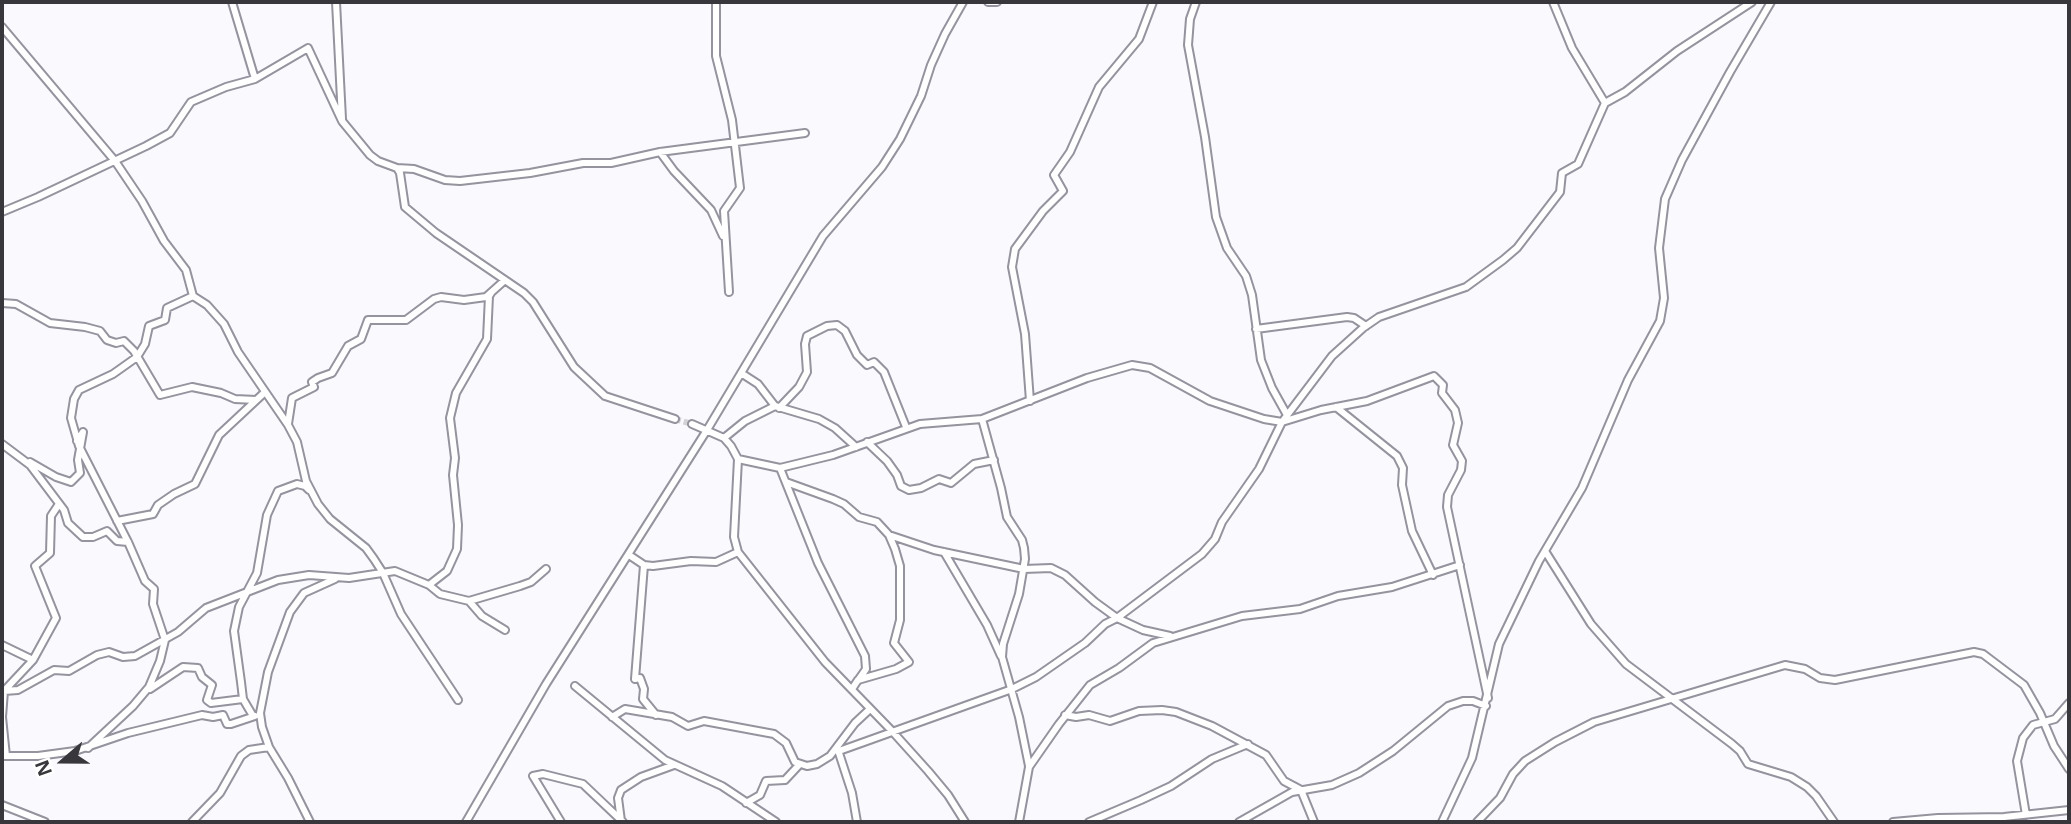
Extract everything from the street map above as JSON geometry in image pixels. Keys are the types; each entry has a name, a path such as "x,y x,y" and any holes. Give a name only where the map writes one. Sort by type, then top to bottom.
{"street":[{"path":"232,2 255,79"},
{"path":"336,2 342,121"},
{"path":"716,2 716,56 732,120 740,188 724,211 729,292"},
{"path":"466,822 546,684 707,430 823,236 882,167 900,139 921,96 945,34 963,2"},
{"path":"988,2 997,2"},
{"path":"1030,401 1025,334 1012,267 1015,249 1043,211 1063,191 1054,175 1070,152 1099,87 1139,39 1153,2"},
{"path":"1196,2 1188,45 1216,217 1227,248 1246,276 1252,295 1261,360 1266,376 1287,415"},
{"path":"1553,2 1572,48 1605,103"},
{"path":"838,749 1012,690 1085,643 1105,624 1117,618 1209,547 1222,522 1259,470 1282,422 1332,356 1366,326 1389,313 1466,287 1517,248 1560,192 1562,173 1578,164 1605,103 1625,92 1677,51 1752,2"},
{"path":"1442,822 1472,758 1499,644 1545,551 1582,488 1628,380 1660,321 1664,298 1659,248 1665,199 1700,127 1771,2"},
{"path":"2,27 115,161 157,224 164,241 186,270 193,296 207,305 224,324 238,352 288,425 297,442 311,492 327,516 366,548 383,573 401,614 458,700"},
{"path":"2,212 170,133 191,102 226,87 255,79 308,48 342,121 370,155 397,168 408,167 445,180 460,181 530,173 583,163 611,163 660,152 805,133"},
{"path":"660,152 711,210 725,244"},
{"path":"397,168 405,207 436,233 516,286 533,302 569,362 598,390 618,401 675,419"},
{"path":"288,425 292,398 313,387 312,382 318,377 332,373 348,346 361,339 368,320 406,320 434,299 486,298 505,280"},
{"path":"429,585 447,571 457,549 458,524 453,475 455,458 450,418 456,393 487,339 489,296 492,293"},
{"path":"144,693 155,675 165,640 153,604 155,589 145,581 79,446 71,418 76,393 113,374 137,357 145,344 149,326 165,320 167,308 193,296"},
{"path":"2,303 16,304 50,323 85,327 100,331 107,340 116,343 124,341 160,394 192,387 235,399 256,400"},
{"path":"1256,329 1347,317 1366,326"},
{"path":"724,438 738,425 777,407 799,387 807,372 807,336 827,326 837,325 845,331 857,355 867,365 874,362 884,372 906,428"},
{"path":"738,459 780,468 833,455 920,424 982,419 1114,369 1142,365 1210,401 1264,419 1282,422 1367,401 1434,376 1443,385 1442,393 1455,411 1458,423 1453,445 1462,461 1461,470 1448,495 1447,507 1488,698"},
{"path":"741,373 758,384 777,407 819,419 835,428 856,447"},
{"path":"117,521 153,514 158,505 195,484 219,435 265,391"},
{"path":"1336,407 1398,456 1403,468 1402,485 1412,531 1433,575"},
{"path":"982,419 1007,517 1024,548 1024,569 1019,594 1003,644 1002,657"},
{"path":"692,424 724,438 738,459 734,537 738,552 825,662 892,731 948,795 965,822"},
{"path":"2,444 56,477 71,482 80,472 78,460 83,432 74,447 79,446"},
{"path":"867,442 887,461 901,486 909,490 921,488 939,479 951,482 974,464 994,460"},
{"path":"21,457 64,510 68,523 83,537 93,537 107,531 117,541 128,542"},
{"path":"780,468 818,563 865,656 866,669 852,689"},
{"path":"786,482 844,503 859,517 877,522 889,535 900,566 900,620 894,643 909,662 858,680"},
{"path":"310,822 269,747 257,715 243,699 234,631 239,607 257,573 267,515 278,491 297,484 305,486 311,492"},
{"path":"59,504 51,516 50,554 35,566 55,618 33,660 4,691 4,756 59,754 88,748 128,733 202,715 223,715 227,724 257,715"},
{"path":"889,535 943,552 1024,569 1051,568 1065,575 1095,603 1117,618 1143,630 1172,636"},
{"path":"1545,551 1591,624 1614,652 1637,673 1732,744 1748,764 1791,777 1807,788 1834,822"},
{"path":"629,555 644,565 653,566 691,561 716,562 738,552"},
{"path":"943,552 987,625 1002,657 1012,690 1029,767 1019,822"},
{"path":"644,565 635,679 640,678 644,690 643,699 656,715"},
{"path":"1029,767 1065,715 1090,685 1153,643 1242,616 1300,609 1338,596 1392,587 1460,565"},
{"path":"257,715 268,672 290,612 304,593 337,579 395,570 429,585 442,595 470,601 531,582 546,569"},
{"path":"4,691 19,690 54,670 69,671 97,655 109,652 123,657 135,656 165,640 206,608 248,590 309,575 337,579"},
{"path":"470,601 482,616 505,630"},
{"path":"2,645 33,660"},
{"path":"1477,822 1500,798 1513,774 1525,761 1555,742 1594,722 1785,664 1805,669 1820,678 1835,680 1978,652 2020,681 2034,701 2054,746 2069,769"},
{"path":"88,748 144,693 183,667 198,668 202,677 212,685 206,700 211,703 243,699"},
{"path":"575,686 674,765 722,786 776,822"},
{"path":"1239,822 1275,800 1301,790 1332,785 1359,773 1393,751 1448,706 1473,701 1486,706"},
{"path":"2039,822 2030,815 2017,761 2027,731 2033,725 2055,719 2069,703"},
{"path":"612,717 625,709 672,717 688,726 704,721 774,734 786,743 799,765"},
{"path":"799,765 817,764 830,756 838,749 855,723 870,709"},
{"path":"1065,715 1089,715 1110,721 1139,711 1170,711 1212,726 1266,755 1284,781 1301,790 1314,822"},
{"path":"1090,822 1171,786 1212,759 1248,744"},
{"path":"192,822 220,793 242,757 250,750 269,747"},
{"path":"838,749 852,793 857,822"},
{"path":"622,822 618,798 621,790 641,777 674,765"},
{"path":"746,803 760,795 766,781 785,780 799,765"},
{"path":"561,822 533,776 544,774 583,785 622,822"},
{"path":"2,806 45,822"},
{"path":"1893,822 2030,815 2069,810"}],"tunnel":[{"path":"675,419 692,424"}]}
